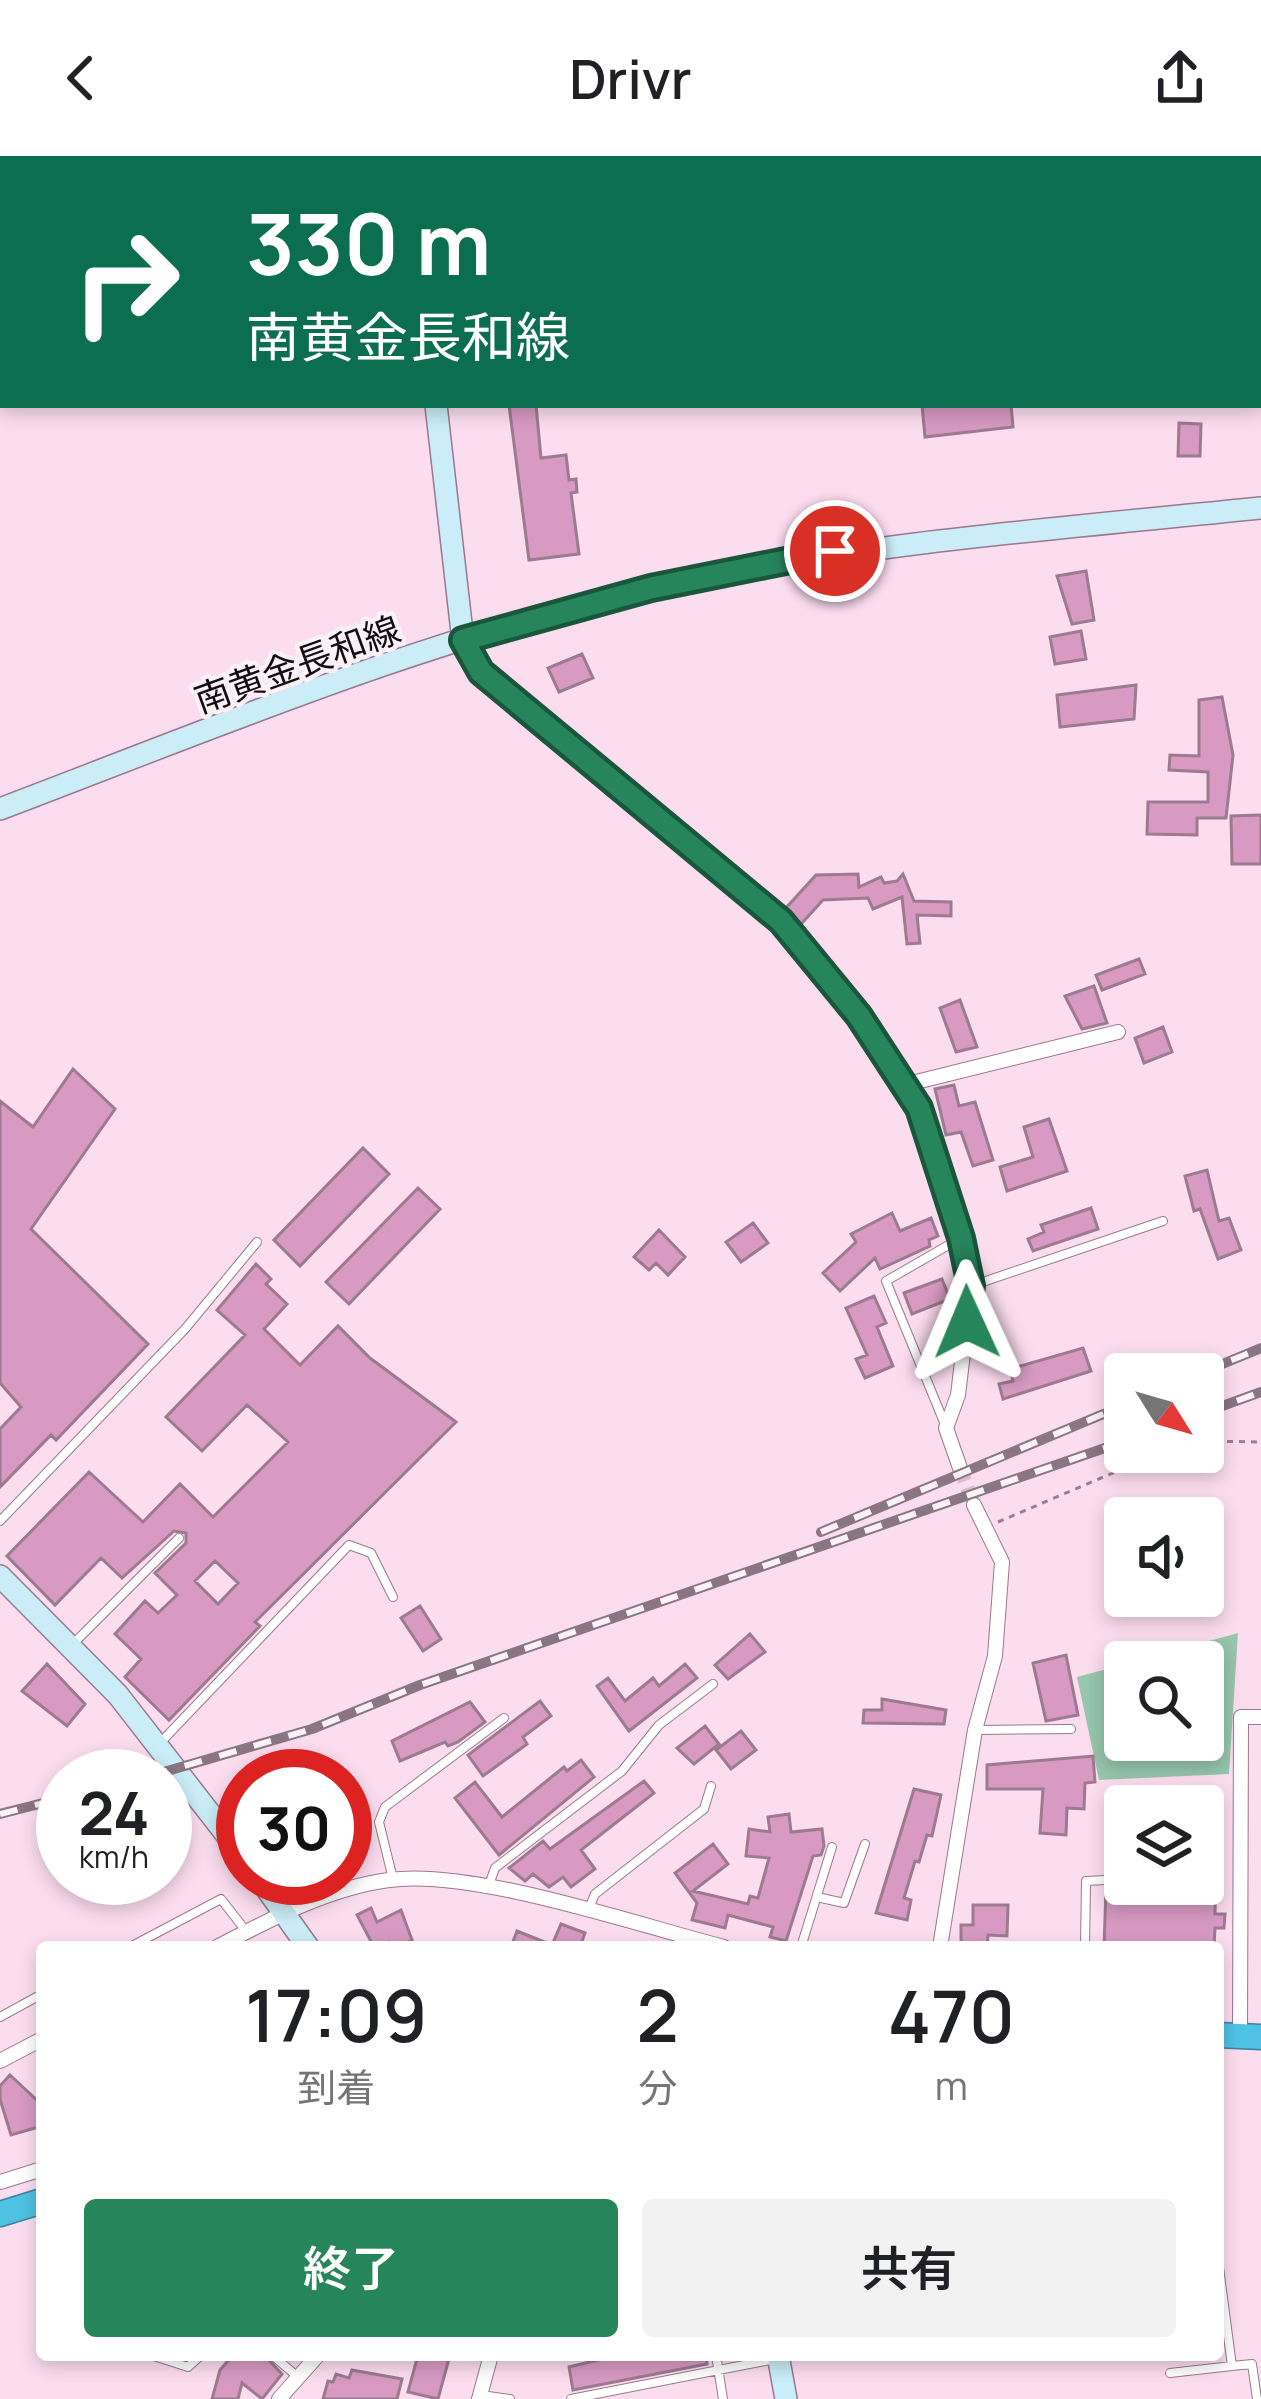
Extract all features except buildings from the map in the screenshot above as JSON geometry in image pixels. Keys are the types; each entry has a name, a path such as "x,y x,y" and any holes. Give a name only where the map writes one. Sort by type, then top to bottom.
{"highway":[{"path":"0,2214 36,2203"}],"main road":[{"path":"436,408 463,640"},
{"name":"南黄金長和線","path":"0,809 463,640 651,588 835,551 1261,508"},
{"path":"0,1576 159,1743 216,1820"},
{"path":"279,1905 304,1941"},
{"path":"779,2361 786,2399"}],"street":[{"path":"463,640 481,672 781,921 859,1016 919,1108 961,1238 971,1286 958,1395 946,1428 960,1468"},
{"path":"904,1085 1118,1032"},
{"path":"941,1941 975,1730 995,1656 1001,1562 974,1505"},
{"path":"1240,2036 1241,1717 1261,1717"},
{"path":"229,1941 284,1912 393,1879 488,1888 701,1941"},
{"path":"0,2060 36,2042"},
{"path":"0,2182 36,2171"},
{"path":"279,2399 313,2361"},
{"path":"479,2397 489,2361"}],"lane":[{"path":"971,1286 1163,1221"},
{"path":"946,1428 886,1281 961,1238"},
{"path":"0,1521 185,1329 257,1243"},
{"path":"69,1648 179,1538"},
{"path":"159,1743 349,1545 371,1552 393,1598"},
{"path":"488,1888 495,1868 622,1771 659,1725 712,1684"},
{"path":"393,1879 380,1822 386,1807 504,1718"},
{"path":"975,1730 1071,1729"},
{"path":"588,1912 595,1894 704,1810 711,1786"},
{"path":"817,1897 844,1903 865,1844"},
{"path":"803,1941 832,1847"},
{"path":"1085,1941 1086,1881 1104,1880"},
{"path":"141,1941 220,1899 247,1932"},
{"path":"0,2017 36,1997"},
{"path":"1224,2305 1232,2366"},
{"path":"279,2361 298,2378"},
{"path":"717,2361 723,2399"},
{"path":"571,2399 757,2361"},
{"path":"1170,2373 1252,2364 1257,2399"},
{"path":"479,2397 510,2399"}],"path":[{"path":"1224,1441 1261,1442"},
{"path":"989,1530 1005,1516 1110,1473"}],"green space":[{"path":"1238,1633 1229,1774 1099,1780 1077,1677 1104,1670 1104,1761 1224,1761 1224,1641 1209,1641"}],"tunnel":[{"path":"960,1468 974,1505"}],"railway":[{"path":"1224,1363 1261,1348"},
{"path":"1224,1405 1261,1392"},
{"path":"821,1532 1104,1414"},
{"path":"192,1764 312,1729 420,1685 1104,1448"},
{"path":"0,1814 36,1805"}],"route":[{"path":"835,551 651,588 463,640 481,672 781,921 859,1016 919,1108 961,1238 971,1286 967,1322"}]}
